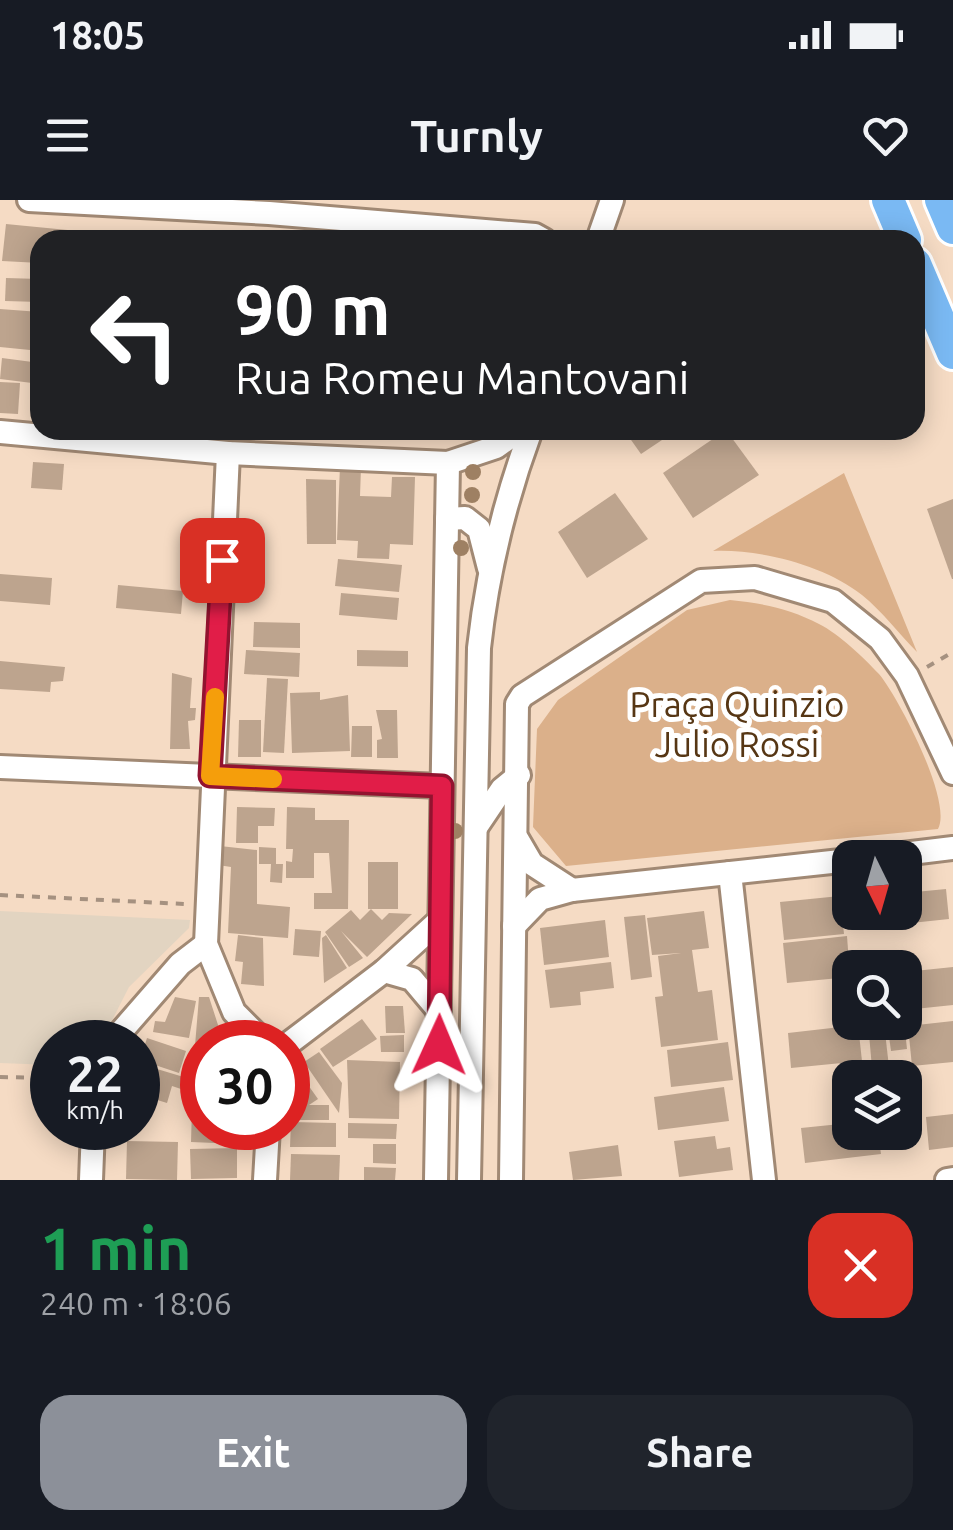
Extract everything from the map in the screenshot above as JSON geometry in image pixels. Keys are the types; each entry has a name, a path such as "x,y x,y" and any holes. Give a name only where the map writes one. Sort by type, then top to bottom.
{"highway":[{"path":"888,200 901,230"},
{"path":"941,200 953,228"},
{"path":"925,287 953,353"}],"street":[{"path":"29,200 270,206 488,230"},
{"path":"602,230 612,200"},
{"path":"0,432 30,435"},
{"path":"87,440 228,453 448,463 506,440"},
{"path":"469,1180 479,648 490,576 515,473 527,440"},
{"path":"228,453 205,905 206,944 234,1012 242,1020"},
{"path":"436,1180 448,463"},
{"path":"448,519 464,518 478,529 490,576"},
{"path":"511,1180 519,700 702,581 724,576 784,584 833,601 880,639 907,676 953,773"},
{"path":"0,766 442,786"},
{"path":"476,829 502,789 519,775"},
{"path":"517,836 532,864 572,890"},
{"path":"922,852 953,848"},
{"path":"514,926 540,899 572,890 832,862"},
{"path":"730,872 764,1180"},
{"path":"705,876 716,886 736,926"},
{"path":"310,1027 384,971 440,920"},
{"path":"131,1020 180,964 206,944"},
{"path":"384,971 412,978 440,1012"},
{"path":"91,1180 92,1150"},
{"path":"265,1180 267,1150"}],"path":[{"path":"907,676 953,652"},
{"path":"0,895 205,905"},
{"path":"0,1077 30,1078"}],"shaded area":[{"path":"0,911 190,920 189,928 129,987 112,1020 30,1020 30,1064 0,1063"}],"green space":[{"name":"Praça Quinzio Julio Rossi","path":"844,473 917,652 869,601 829,575 771,556 713,551"},
{"name":"Praça Quinzio Julio Rossi","path":"730,600 776,607 819,624 843,640 879,674 922,750 938,797 938,829 566,866 533,827 537,729 558,700 687,610"}],"building":[{"path":"6,224 68,230 30,230 30,262 2,261"},
{"path":"6,278 30,279 30,302 5,301"},
{"path":"0,309 30,311 30,350 0,347"},
{"path":"2,358 30,362 30,383 0,379"},
{"path":"0,382 20,383 18,414 0,413"},
{"path":"631,440 662,440 641,454"},
{"path":"711,440 733,440 759,475 693,518 663,473"},
{"path":"33,462 64,464 62,490 31,488"},
{"path":"340,466 361,467 360,496 391,497 392,477 415,477 413,545 390,544 389,559 357,558 358,541 337,540"},
{"path":"306,479 336,480 336,544 307,544"},
{"path":"615,493 648,539 587,578 558,532"},
{"path":"953,499 953,579 952,579 927,509"},
{"path":"338,559 402,565 399,592 335,586"},
{"path":"0,574 52,578 50,605 0,601"},
{"path":"118,585 183,591 181,614 116,608"},
{"path":"341,593 399,598 397,620 339,615"},
{"path":"254,622 300,623 300,648 253,647"},
{"path":"246,650 300,653 299,677 244,674"},
{"path":"357,650 408,651 408,667 357,666"},
{"path":"0,661 65,667 63,681 51,682 50,692 0,689"},
{"path":"172,673 192,678 190,708 196,708 195,720 188,721 190,749 170,749"},
{"path":"267,678 288,679 284,753 263,752"},
{"path":"320,692 320,700 348,695 350,751 292,753 290,693"},
{"path":"376,710 397,710 398,758 377,758 377,740 382,739"},
{"path":"239,720 261,720 261,757 238,757"},
{"path":"352,726 372,726 372,757 351,757"},
{"path":"237,807 275,808 274,826 258,826 258,843 236,843"},
{"path":"287,807 315,808 315,820 349,820 348,909 314,909 314,893 332,893 329,853 314,853 314,878 286,878 286,861 292,862 293,849 286,849"},
{"path":"220,846 257,850 257,904 290,907 288,938 228,933 231,867 218,865"},
{"path":"259,847 276,848 276,864 283,864 282,883 270,882 271,864 259,864"},
{"path":"368,862 398,862 398,909 368,909"},
{"path":"946,889 949,919 922,922 922,891"},
{"path":"832,897 832,930 844,930 844,934 784,940 780,902"},
{"path":"371,909 382,920 389,913 412,914 367,957 341,931 363,958 349,967 325,932 351,910 360,920"},
{"path":"704,911 709,948 692,950 698,992 712,990 718,1040 661,1047 655,997 663,996 658,956 681,953 652,955 647,918"},
{"path":"645,915 652,977 631,980 624,917"},
{"path":"605,920 609,957 544,965 540,928"},
{"path":"295,929 321,931 319,957 293,955"},
{"path":"238,935 263,938 264,986 241,984 243,962 235,961"},
{"path":"326,935 347,968 324,983 322,938"},
{"path":"847,936 848,950 832,950 832,979 787,983 783,943"},
{"path":"611,962 614,988 580,992 581,1005 550,1008 545,970"},
{"path":"953,967 953,1005 922,1008 922,970"},
{"path":"175,997 196,1001 192,1020 180,1020 180,1036 160,1033 160,1022 165,1022"},
{"path":"199,997 209,997 216,1020 197,1020"},
{"path":"385,1006 403,1006 405,1033 386,1033"},
{"path":"362,1019 377,1039 333,1067 320,1049"},
{"path":"953,1021 953,1062 922,1065 922,1060 911,1060 909,1040 922,1040 922,1024"},
{"path":"832,1028 832,1040 860,1040 862,1060 832,1060 832,1064 791,1068 788,1033"},
{"path":"404,1035 404,1052 381,1052 380,1036"},
{"path":"870,1040 886,1040 888,1060 871,1060"},
{"path":"889,1040 906,1040 907,1049 891,1051"},
{"path":"160,1042 180,1049 179,1073 160,1067"},
{"path":"728,1042 733,1080 671,1087 667,1050"},
{"path":"319,1052 342,1083 339,1113 310,1071 310,1058"},
{"path":"347,1060 400,1062 399,1119 349,1118"},
{"path":"160,1070 180,1076 180,1089 172,1086 167,1103 160,1101"},
{"path":"724,1087 729,1121 658,1130 654,1097"},
{"path":"310,1088 318,1099 310,1104"},
{"path":"310,1105 329,1105 329,1120 310,1120"},
{"path":"953,1114 953,1147 929,1150 926,1117"},
{"path":"310,1122 336,1123 336,1147 310,1147"},
{"path":"348,1123 397,1124 396,1139 348,1138"},
{"path":"832,1125 832,1150 880,1150 881,1154 805,1163 801,1128"},
{"path":"715,1136 717,1149 730,1147 733,1170 679,1177 674,1141"},
{"path":"160,1142 178,1142 177,1180 126,1179 127,1150 160,1150"},
{"path":"373,1144 396,1144 396,1164 373,1163"},
{"path":"618,1145 622,1176 573,1180 569,1152"},
{"path":"190,1150 237,1150 237,1178 191,1179"},
{"path":"291,1154 340,1155 339,1180 290,1180"},
{"path":"364,1167 396,1168 395,1180 364,1180"}],"slow traffic":[{"path":"215,697 210,776 273,779"}],"route":[{"path":"222,560 210,776 442,786 439,1045"}]}
